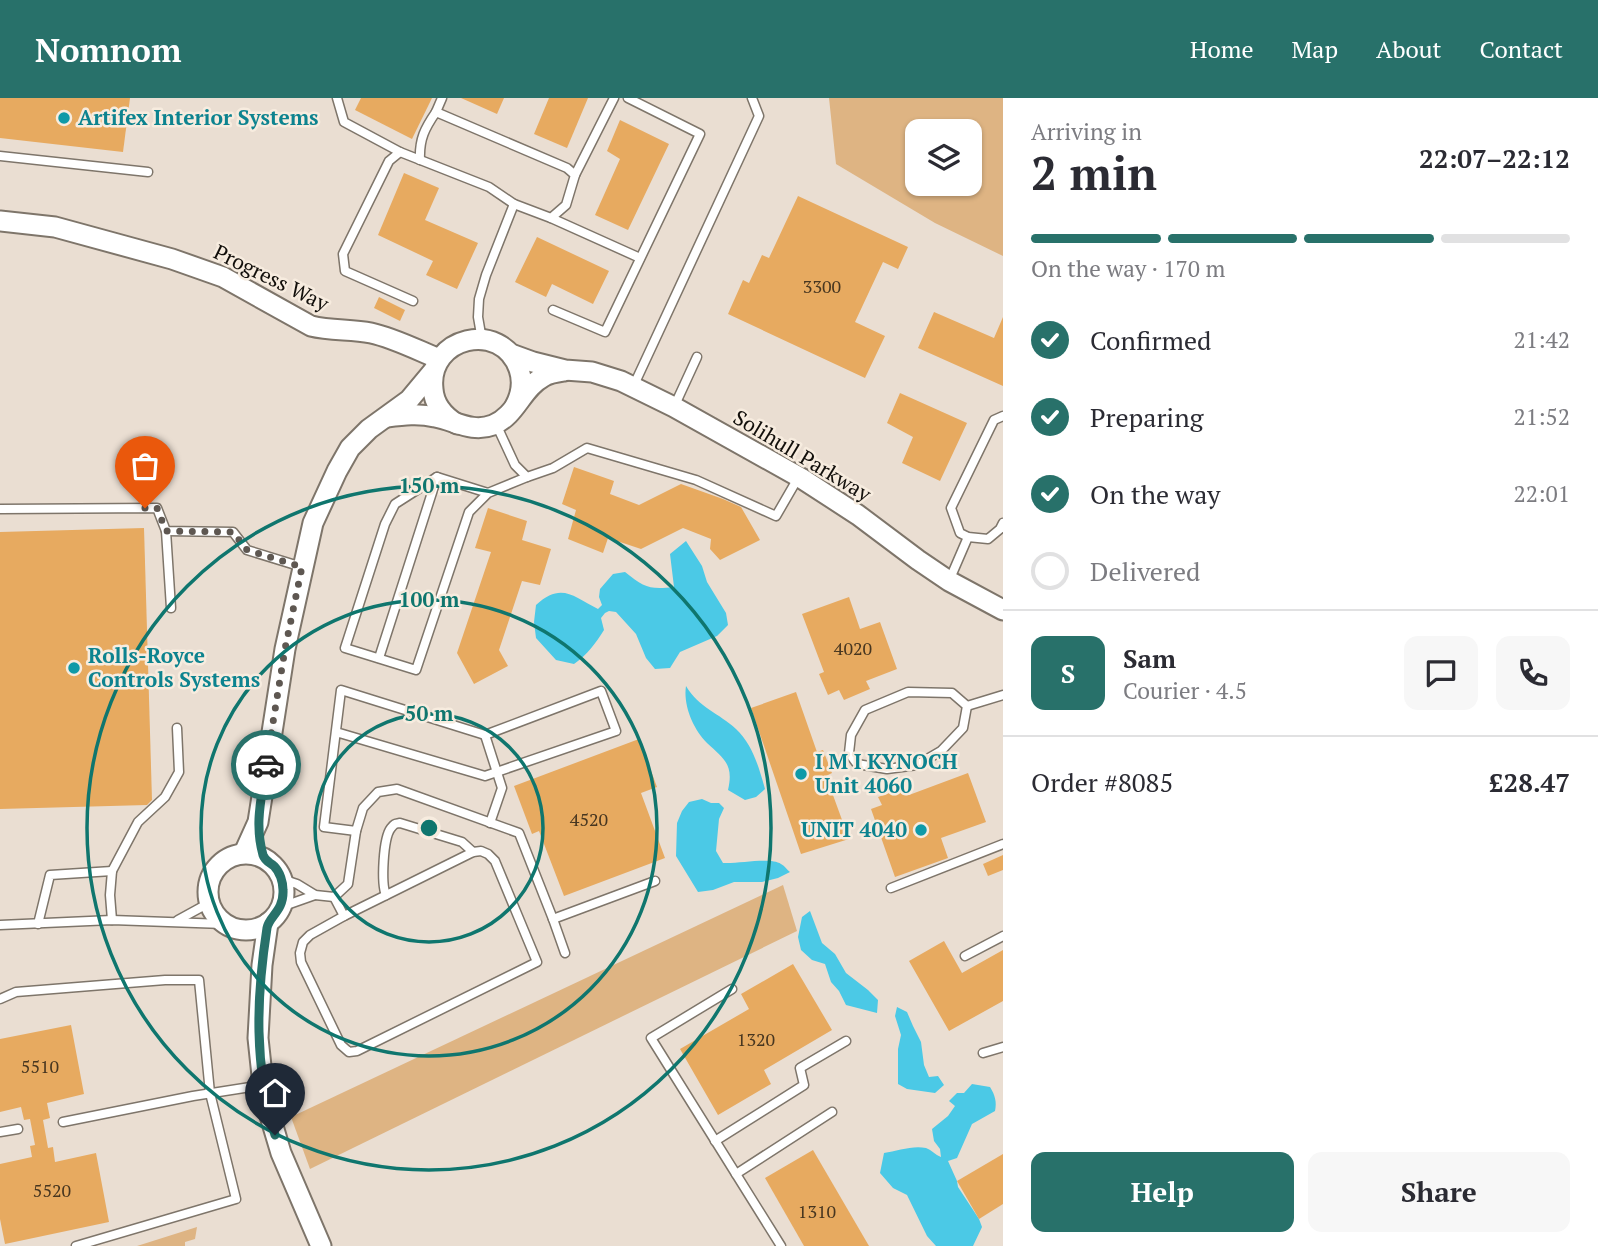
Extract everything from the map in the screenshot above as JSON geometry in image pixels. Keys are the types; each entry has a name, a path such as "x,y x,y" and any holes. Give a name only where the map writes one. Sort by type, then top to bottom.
{"street":[{"name":"Progress Way","path":"0,221 55,227 172,259 223,277 311,326 326,330 369,332 385,337 436,364"},
{"path":"244,853 258,822 283,662 313,523 350,448 369,429 409,400 451,347 464,341 492,341 511,354 521,374 521,389 515,406"},
{"name":"Solihull Parkway","path":"511,354 565,370 592,372 621,381 674,407 799,477 858,515 948,580 1003,610"},
{"path":"436,364 432,383 433,396 448,419 457,424"},
{"path":"386,417 410,414 435,416 471,428 485,427 505,418 529,388 543,376 565,370"},
{"path":"258,822 264,858"},
{"path":"230,927 249,930 268,923 281,907 284,891 282,879 274,866 264,858 244,853 224,860 209,880 207,892 215,916 252,946 262,965"},
{"path":"268,923 262,965 258,1038 263,1085 281,1153 321,1246"}],"lane":[{"path":"337,98 344,122 400,152 489,187 514,204 640,258"},
{"path":"420,160 419,147 425,128 442,98"},
{"path":"551,218 566,205 575,175 614,98"},
{"path":"553,310 605,332 701,134 628,98"},
{"path":"633,387 759,116 752,98"},
{"path":"436,112 567,168 575,175"},
{"path":"400,152 389,161 343,254 345,271 413,301"},
{"path":"0,156 148,172"},
{"path":"482,340 478,317 479,299 514,204"},
{"path":"674,407 698,357"},
{"path":"1003,416 994,420 951,508 960,533 968,537 988,539 1003,523"},
{"path":"496,424 515,465 527,477"},
{"path":"437,477 395,504 385,524 345,648 416,670 468,512 488,493 553,468 587,448 696,480 776,516 799,477"},
{"path":"437,477 488,493"},
{"path":"379,658 437,477"},
{"path":"0,509 157,508 166,531 172,608"},
{"path":"166,531 233,532 247,550 302,567"},
{"path":"948,580 968,537"},
{"path":"336,732 485,776 616,731 601,691 485,735 341,690 324,827 356,831"},
{"path":"908,692 932,692 952,694 967,706 963,728 941,751 918,765 887,769 857,764 849,753 851,735 864,710 887,699 908,692"},
{"path":"967,706 1003,695"},
{"path":"112,920 110,895 113,871 138,822 165,796 179,772 177,728"},
{"path":"485,735 502,788 490,823"},
{"path":"282,879 315,895 334,897 348,884 356,831 363,808 378,792 397,789 519,833 565,953"},
{"path":"386,895 383,873 388,832 396,824 462,842 473,852"},
{"path":"891,888 1003,844"},
{"path":"473,852 488,854 495,861 537,962 357,1051 349,1052 341,1045 301,962 300,953 303,942 310,935 386,895 473,852"},
{"path":"38,924 50,875 113,871"},
{"path":"553,919 655,881"},
{"path":"281,907 315,895"},
{"path":"334,897 344,916"},
{"path":"175,922 209,903"},
{"path":"0,925 112,920 230,927"},
{"path":"965,956 1003,936"},
{"path":"0,999 16,992 165,980 199,980 210,1093 236,1199 76,1246"},
{"path":"732,989 651,1038 781,1246"},
{"path":"715,1141 804,1085 800,1068 846,1041"},
{"path":"983,1053 1003,1047"},
{"path":"62,1122 263,1085"},
{"path":"736,1174 832,1112"},
{"path":"0,1132 18,1129"}],"shaded area":[{"path":"829,98 1003,98 1003,256 935,223 836,164"},
{"path":"783,885 797,931 310,1169 291,1117"},
{"path":"197,1227 195,1239 185,1242 185,1246 137,1246"}],"water":[{"path":"686,541 726,613 728,625 717,636 680,652 670,668 655,669 646,658 636,634 616,612 605,613 601,618 604,630 591,648 574,664 556,660 536,638 536,605 553,594 567,593 598,609 602,605 600,589 613,574 625,572 647,586 674,587 670,554"},
{"path":"686,686 697,700 730,723 747,742 755,757 765,789 756,797 745,800 728,790 730,774 726,763 693,724 686,701"},
{"path":"702,799 719,803 724,808 719,819 716,851 723,863 770,861 781,864 790,872 762,882 734,882 698,892 676,856 677,823 689,802"},
{"path":"810,911 822,943 835,954 846,973 878,1000 877,1013 846,1005 831,982 825,964 812,960 801,950 798,937 802,917"},
{"path":"897,1007 907,1012 921,1042 924,1065 929,1077 938,1076 944,1085 935,1093 907,1089 898,1084 898,1049 901,1035 895,1016"},
{"path":"972,1084 990,1087 995,1099 995,1111 972,1124 957,1158 948,1161 958,1187 982,1227 973,1246 936,1246 927,1236 907,1195 893,1188 880,1173 884,1153 921,1147 941,1157 932,1129 948,1116 955,1106 949,1101 957,1093 964,1093"}],"building":[{"name":"Artifex Interior Systems","path":"0,98 130,98 123,152 0,138"},
{"path":"361,98 432,98 412,139 355,110"},
{"path":"461,98 504,98 497,114"},
{"path":"549,98 588,98 567,148 534,134"},
{"path":"620,120 669,144 628,230 595,215 620,159 607,151"},
{"path":"404,173 439,188 425,220 478,243 457,289 426,275 433,261 378,235"},
{"path":"798,196 908,247 898,269 883,262 855,322 885,336 865,378 728,314 743,280 749,283 762,255 769,258"},
{"path":"537,237 609,271 593,304 552,284 546,297 515,282"},
{"path":"379,297 405,310 400,321 374,308"},
{"path":"934,312 994,338 1003,317 1003,386 918,348"},
{"path":"900,393 967,423 940,481 902,463 913,437 887,423"},
{"path":"574,467 614,481 610,494 639,505 681,484 723,499 741,507 760,540 720,560 710,549 711,539 683,528 641,549 608,538 603,553 568,539 576,510 562,504"},
{"path":"488,508 527,521 522,540 551,549 540,585 522,581 499,650 508,666 474,684 457,653 491,552 475,548"},
{"name":"Rolls-Royce Controls Systems","path":"144,528 152,800 147,805 0,809 0,532"},
{"path":"849,597 860,629 880,622 897,669 866,681 870,689 844,700 839,690 828,695 819,674 824,672 802,614"},
{"name":"I M I KYNOCH Unit 4060","path":"796,692 817,752 823,750 832,773 826,776 849,839 801,854 751,708"},
{"path":"639,739 657,787 641,793 665,858 564,896 539,831 532,834 514,786"},
{"name":"UNIT 4040","path":"968,773 986,822 941,838 948,858 895,877 871,809 882,805 878,797 906,787 909,795"},
{"path":"1003,855 1003,870 988,876 983,864"},
{"path":"944,941 962,973 1003,950 1003,1001 949,1031 909,961"},
{"path":"793,964 832,1030 764,1070 771,1084 718,1115 680,1049 749,1009 741,994"},
{"path":"71,1025 84,1094 47,1103 50,1118 43,1120 48,1148 53,1147 55,1162 96,1153 109,1222 5,1244 0,1219 0,1164 32,1157 30,1146 35,1145 30,1119 24,1120 21,1107 0,1112 0,1039"},
{"path":"813,1150 869,1246 804,1246 765,1178"},
{"path":"1003,1154 1003,1204 979,1219 957,1181"}],"way so far":[{"path":"145,508 157,508 166,531 233,532 247,550 302,567 266,765"}],"place":[{"name":"Artifex Interior Systems","path":"64,118"},
{"name":"Rolls-Royce Controls Systems","path":"74,668"},
{"name":"I M I KYNOCH Unit 4060","path":"801,774"},
{"name":"UNIT 4040","path":"921,830"}],"route":[{"path":"266,765 258,822 264,858 277,870 284,891 281,907 268,923 262,965 258,1038 263,1085 275,1135"}]}
